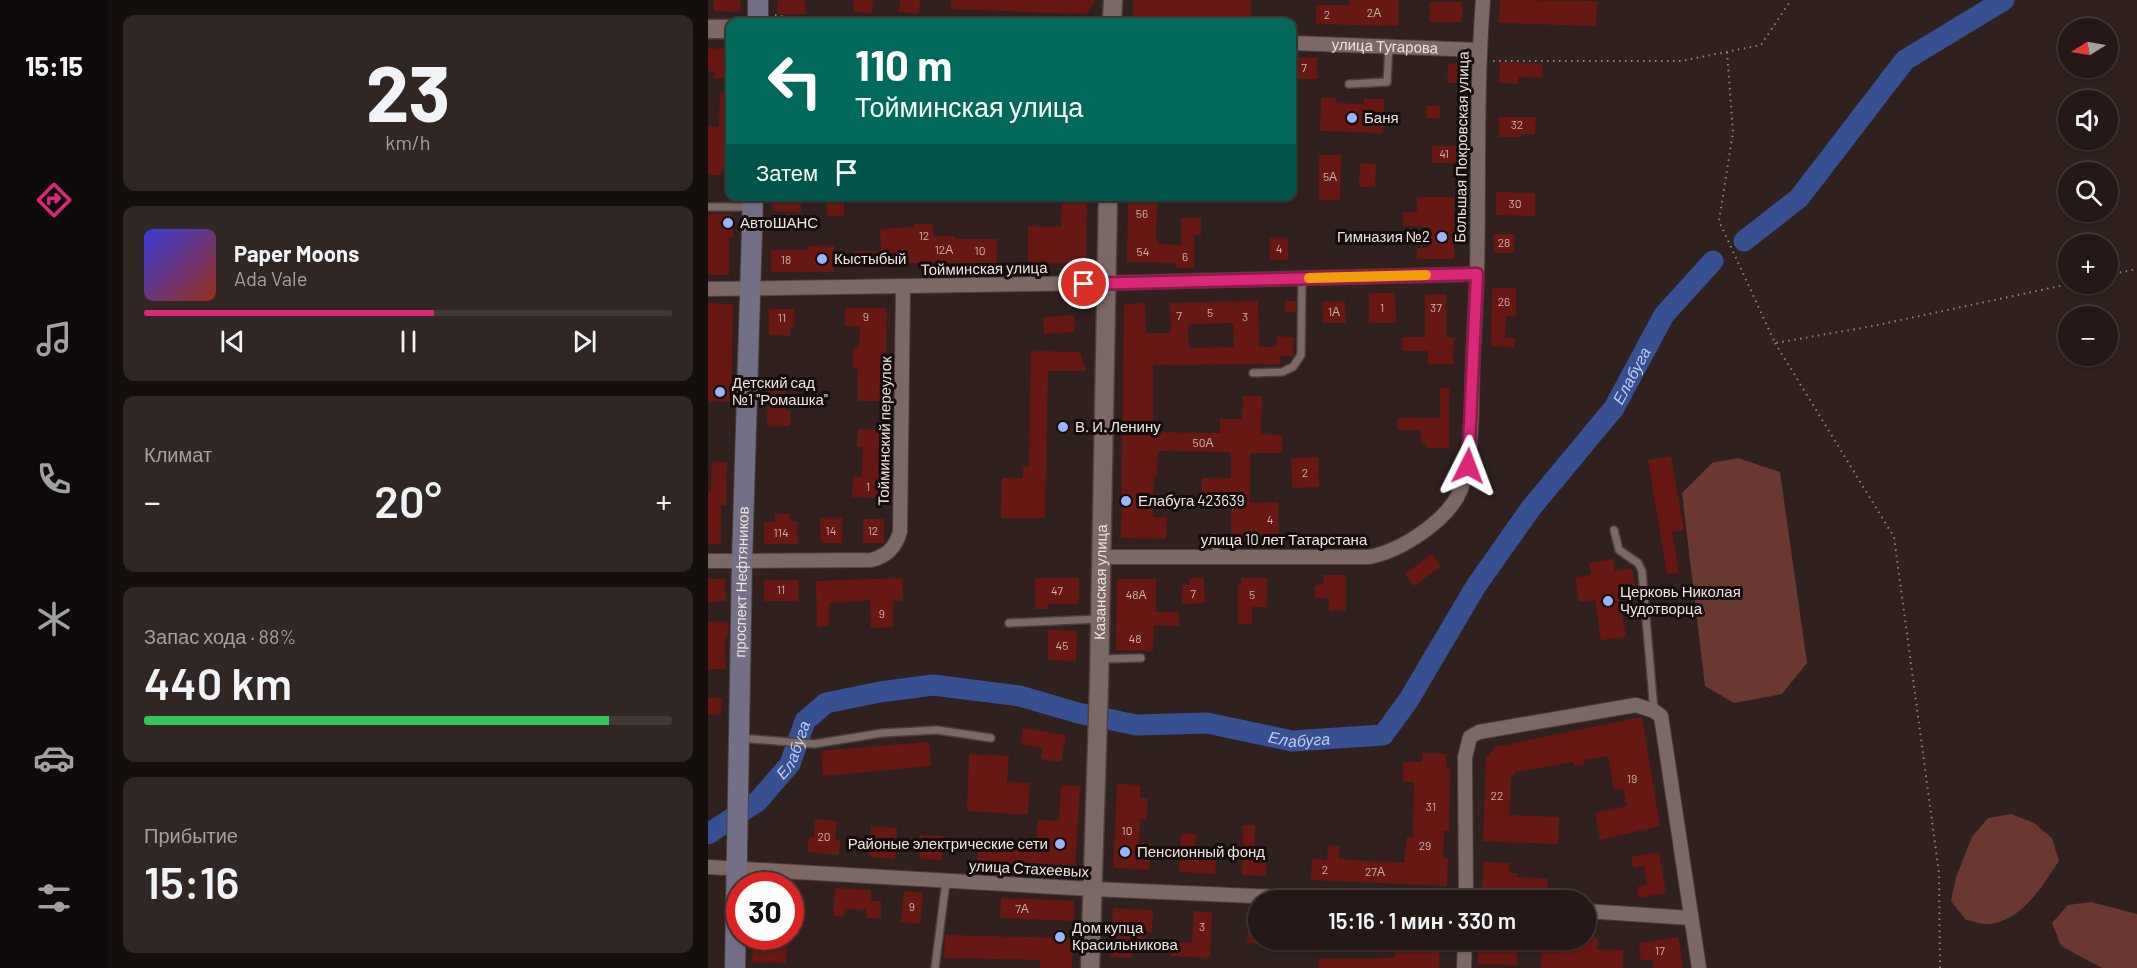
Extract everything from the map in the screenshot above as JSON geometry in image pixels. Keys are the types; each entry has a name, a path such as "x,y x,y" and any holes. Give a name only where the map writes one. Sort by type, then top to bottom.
{"main road":[{"name":"проспект Нефтяников","path":"735,968 742,561 753,202"}],"street":[{"path":"1112,18 1113,0"},
{"name":"Большая Покровская улица","path":"1465,474 1468,466 1477,274 1479,55 1483,0"},
{"path":"708,28 726,29"},
{"name":"улица Тугарова","path":"1296,43 1389,46 1479,55"},
{"name":"Казанская улица","path":"1090,968 1100,659 1108,201"},
{"name":"Тойминская улица","path":"708,289 903,287 1477,274"},
{"name":"Тойминский переулок","path":"742,561 871,560 887,554 893,547 900,532 903,287"},
{"name":"улица 10 лет Татарстана","path":"1101,557 1370,557 1383,555 1401,547 1446,511 1455,500 1465,474"},
{"path":"708,561 742,561"},
{"path":"1466,890 1465,757 1470,737 1479,732 1636,705 1654,711 1661,716 1699,968"},
{"name":"улица Стахеевых","path":"708,867 1092,890 1248,896"},
{"path":"1596,912 1690,918"},
{"path":"1464,968 1465,950"}],"lane":[{"path":"1349,84 1387,82 1389,46"},
{"path":"708,207 753,202"},
{"path":"1252,373 1282,372 1293,367 1301,356 1302,278"},
{"path":"1614,530 1619,550 1638,563 1642,571 1654,711"},
{"path":"1215,538 1218,557"},
{"path":"1009,623 1100,619"},
{"path":"1100,659 1141,658"},
{"path":"740,746 814,744 882,733 937,730 991,738"},
{"path":"935,968 946,881"}],"path":[{"path":"1479,55 1681,61 1761,45 1791,0"},
{"path":"758,12 793,18"},
{"path":"1727,52 1733,132 1719,221 1775,343 1894,537 1939,873 1941,968"},
{"path":"2118,273 2137,269"},
{"path":"1775,343 1873,326 2058,286"}],"shaded area":[{"path":"1738,458 1780,472 1807,663 1782,694 1734,703 1705,686 1682,493 1712,463"},
{"path":"2011,814 2034,823 2052,838 2059,861 2030,900 2012,916 1990,924 1966,920 1951,901 1956,877 1972,837 1988,818"},
{"path":"2091,902 2137,914 2137,968 2102,968 2061,946 2052,923 2068,905"}],"building":[{"path":"714,0 741,0 740,12 713,11"},
{"path":"777,0 805,0 806,14 778,14"},
{"path":"854,0 873,0 872,13 853,12"},
{"path":"900,0 920,0 919,13 899,12"},
{"path":"951,0 1096,0 1086,14 951,9"},
{"path":"1133,0 1251,0 1251,18 1133,18"},
{"path":"1349,0 1398,0 1398,26 1316,24 1316,5 1349,5"},
{"path":"1500,0 1597,1 1596,26 1499,23"},
{"path":"1430,2 1462,2 1462,22 1430,22"},
{"path":"708,48 726,49 725,78 714,78 715,72 708,71"},
{"path":"1317,57 1317,79 1296,79 1296,58"},
{"path":"1500,62 1543,64 1542,78 1519,77 1518,84 1499,83"},
{"path":"1448,64 1459,64 1458,83 1447,83"},
{"path":"720,92 726,93 726,170 721,170 721,175 708,175 708,127 719,127"},
{"name":"Баня","path":"1321,98 1336,98 1336,103 1364,104 1364,99 1384,99 1383,133 1320,131"},
{"path":"1426,106 1440,106 1440,118 1426,118"},
{"path":"1499,117 1536,117 1535,134 1521,134 1521,137 1499,137"},
{"path":"1432,146 1456,146 1456,163 1432,163"},
{"path":"1319,155 1341,155 1340,200 1319,200"},
{"path":"1360,163 1376,164 1375,187 1359,187"},
{"path":"1496,192 1535,193 1535,216 1496,215"},
{"name":"Гимназия №2","path":"1417,197 1454,197 1454,259 1417,259 1417,248 1429,248 1430,227 1403,226 1403,212 1417,212"},
{"path":"773,201 801,202 801,213 772,211"},
{"path":"827,201 844,201 844,216 827,216"},
{"path":"1062,201 1087,201 1086,264 1028,263 1028,226 1061,227"},
{"path":"1128,202 1157,203 1156,241 1159,241 1159,244 1181,245 1181,218 1201,218 1201,235 1194,235 1194,268 1176,268 1176,263 1127,262"},
{"path":"708,214 732,214 733,238 729,238 729,275 708,275"},
{"path":"914,224 933,224 933,236 955,236 955,239 997,239 997,263 912,263 854,267 854,251 881,251 880,229 914,227"},
{"path":"1494,234 1514,234 1514,253 1494,253"},
{"path":"1270,238 1288,238 1288,260 1270,260"},
{"path":"809,246 834,246 834,272 771,272 771,250 809,250"},
{"path":"1492,288 1516,288 1516,316 1506,316 1505,338 1515,338 1514,347 1491,346"},
{"path":"1369,293 1395,293 1396,323 1369,323"},
{"path":"1446,294 1446,337 1454,338 1453,364 1428,364 1428,351 1402,351 1403,337 1425,337 1425,295"},
{"path":"1258,301 1259,347 1276,347 1277,336 1294,337 1293,356 1280,356 1280,364 1153,365 1153,432 1220,433 1220,419 1242,419 1243,396 1262,396 1261,434 1282,435 1282,453 1250,453 1250,503 1278,502 1279,538 1231,539 1231,498 1202,498 1202,478 1231,478 1231,452 1158,451 1157,476 1154,476 1153,517 1167,517 1166,539 1121,538 1124,304 1145,303 1146,333 1171,333 1170,303","holes":["1233,323 1234,347 1189,348 1188,324"]},
{"path":"1285,301 1296,301 1296,312 1285,313"},
{"path":"1345,301 1346,323 1323,323 1322,302"},
{"path":"708,303 733,304 731,402 708,401"},
{"path":"845,308 887,308 885,401 858,401 858,369 853,369 853,348 859,348 860,327 845,326"},
{"path":"769,309 795,309 794,327 790,327 790,336 769,335"},
{"path":"1074,315 1075,332 1044,334 1043,317"},
{"path":"1031,351 1080,352 1086,371 1048,371 1045,518 1001,518 1002,478 1023,478 1023,467 1029,467"},
{"path":"768,381 786,381 786,411 790,411 790,426 767,426"},
{"path":"1440,388 1449,388 1449,448 1427,448 1427,444 1421,444 1421,430 1398,430 1398,418 1440,418"},
{"path":"858,429 884,430 883,498 852,497 853,477 862,477 863,447 857,447"},
{"path":"1671,456 1684,530 1672,532 1679,572 1667,574 1648,460"},
{"path":"1318,457 1319,487 1292,488 1291,458"},
{"path":"712,462 727,462 726,506 721,505 721,544 708,544 708,492 711,492"},
{"path":"775,514 790,514 790,521 797,521 798,544 764,544 764,522 775,522"},
{"path":"820,518 842,518 842,543 821,543"},
{"path":"863,519 884,519 884,543 863,543"},
{"path":"1432,554 1441,566 1414,586 1405,574"},
{"name":"Церковь Николая Чудотворца","path":"1613,559 1615,571 1632,568 1636,593 1619,596 1626,637 1601,640 1595,600 1579,602 1575,577 1591,575 1589,563"},
{"path":"1323,575 1346,575 1346,610 1329,611 1329,598 1315,598 1315,585 1324,584"},
{"path":"1204,577 1205,603 1182,604 1182,585 1190,585 1190,578"},
{"path":"902,578 903,601 893,601 893,627 871,628 870,600 829,603 829,626 817,627 816,581"},
{"path":"1035,578 1079,578 1079,604 1048,604 1048,609 1035,609"},
{"path":"1241,578 1267,578 1267,607 1252,607 1252,624 1238,624 1238,584 1242,584"},
{"path":"708,579 725,579 726,601 708,602"},
{"path":"1117,579 1156,579 1156,612 1179,612 1179,626 1154,625 1153,651 1116,650"},
{"path":"764,580 799,580 798,601 764,601"},
{"path":"708,622 728,622 728,636 725,637 726,669 708,669"},
{"path":"1048,630 1077,631 1076,661 1048,660"},
{"path":"708,697 722,698 721,715 708,714"},
{"path":"1642,717 1660,826 1600,840 1595,813 1627,806 1623,788 1614,790 1608,756 1584,760 1585,764 1574,766 1573,762 1516,772 1511,777 1509,815 1559,817 1558,844 1483,841 1486,759 1495,747"},
{"path":"1023,728 1066,735 1061,762 1041,759 1043,748 1021,744"},
{"path":"929,742 931,766 823,776 821,751"},
{"path":"1422,753 1446,754 1446,767 1450,767 1449,831 1444,831 1443,858 1448,858 1447,886 1311,880 1312,859 1327,860 1328,846 1339,846 1339,859 1404,863 1407,837 1413,837 1414,782 1403,782 1403,762 1422,762"},
{"path":"969,754 1009,756 1007,782 1030,783 1028,815 967,811"},
{"path":"1117,784 1140,785 1140,798 1148,799 1146,819 1140,819 1139,843 1151,844 1149,870 1113,868"},
{"path":"1061,785 1080,786 1075,869 977,863 979,841 1036,845 1038,820 1059,821"},
{"path":"815,819 837,821 835,840 840,840 839,855 807,852 809,837 814,837"},
{"path":"1243,825 1255,825 1254,853 1266,853 1266,876 1242,875"},
{"path":"871,826 897,828 895,859 869,857"},
{"path":"1181,833 1196,834 1195,848 1217,850 1215,874 1179,872"},
{"path":"920,835 943,836 942,860 919,859"},
{"path":"1659,852 1666,893 1639,898 1637,887 1647,885 1644,866 1633,868 1631,857"},
{"path":"1483,862 1510,863 1509,873 1517,873 1517,877 1548,879 1547,890 1482,890"},
{"path":"835,888 871,890 871,901 881,901 881,918 866,918 866,910 845,909 844,917 833,916"},
{"path":"904,891 923,893 920,924 901,922"},
{"path":"1001,898 1074,901 1074,921 1000,918"},
{"path":"1113,908 1153,910 1152,933 1146,932 1145,940 1133,939 1132,958 1110,957"},
{"path":"1194,911 1212,912 1210,958 1170,956 1170,941 1192,943"},
{"path":"945,935 1073,938 1072,968 1040,968 1040,960 944,958"},
{"path":"1596,937 1598,937 1597,950 1623,950 1623,968 1541,968 1542,950 1596,950"},
{"path":"1678,937 1683,968 1654,968 1652,959 1641,961 1639,943"},
{"path":"752,950 787,950 786,963 752,962"},
{"path":"1394,950 1440,950 1439,968 1319,968 1319,959 1394,958"},
{"path":"1478,950 1517,950 1517,965 1478,964"}],"waterway":[{"name":"Елабуга","path":"1744,241 1799,198 1905,60 2004,0"},
{"name":"Елабуга","path":"708,834 758,801 790,764 805,721 826,703 880,692 933,685 1020,696 1078,713 1136,725 1207,723 1292,741 1383,735 1408,701 1476,586 1531,508 1614,408 1664,315 1713,261"}],"slow traffic":[{"path":"1309,278 1426,275"}],"place":[{"name":"Баня","path":"1352,118"},
{"name":"АвтоШАНС","path":"728,223"},
{"name":"Гимназия №2","path":"1442,237"},
{"name":"Кыстыбый","path":"822,259"},
{"name":"Детский сад №1 \"Ромашка\"","path":"720,392"},
{"name":"В. И. Ленину","path":"1063,427"},
{"name":"Елабуга 423639","path":"1126,501"},
{"name":"Церковь Николая Чудотворца","path":"1608,601"},
{"name":"Районые электрические сети","path":"1060,844"},
{"name":"Пенсионный фонд","path":"1125,852"},
{"name":"Дом купца Красильникова","path":"1060,937"}],"route":[{"path":"1084,284 1477,274 1468,466"}]}
